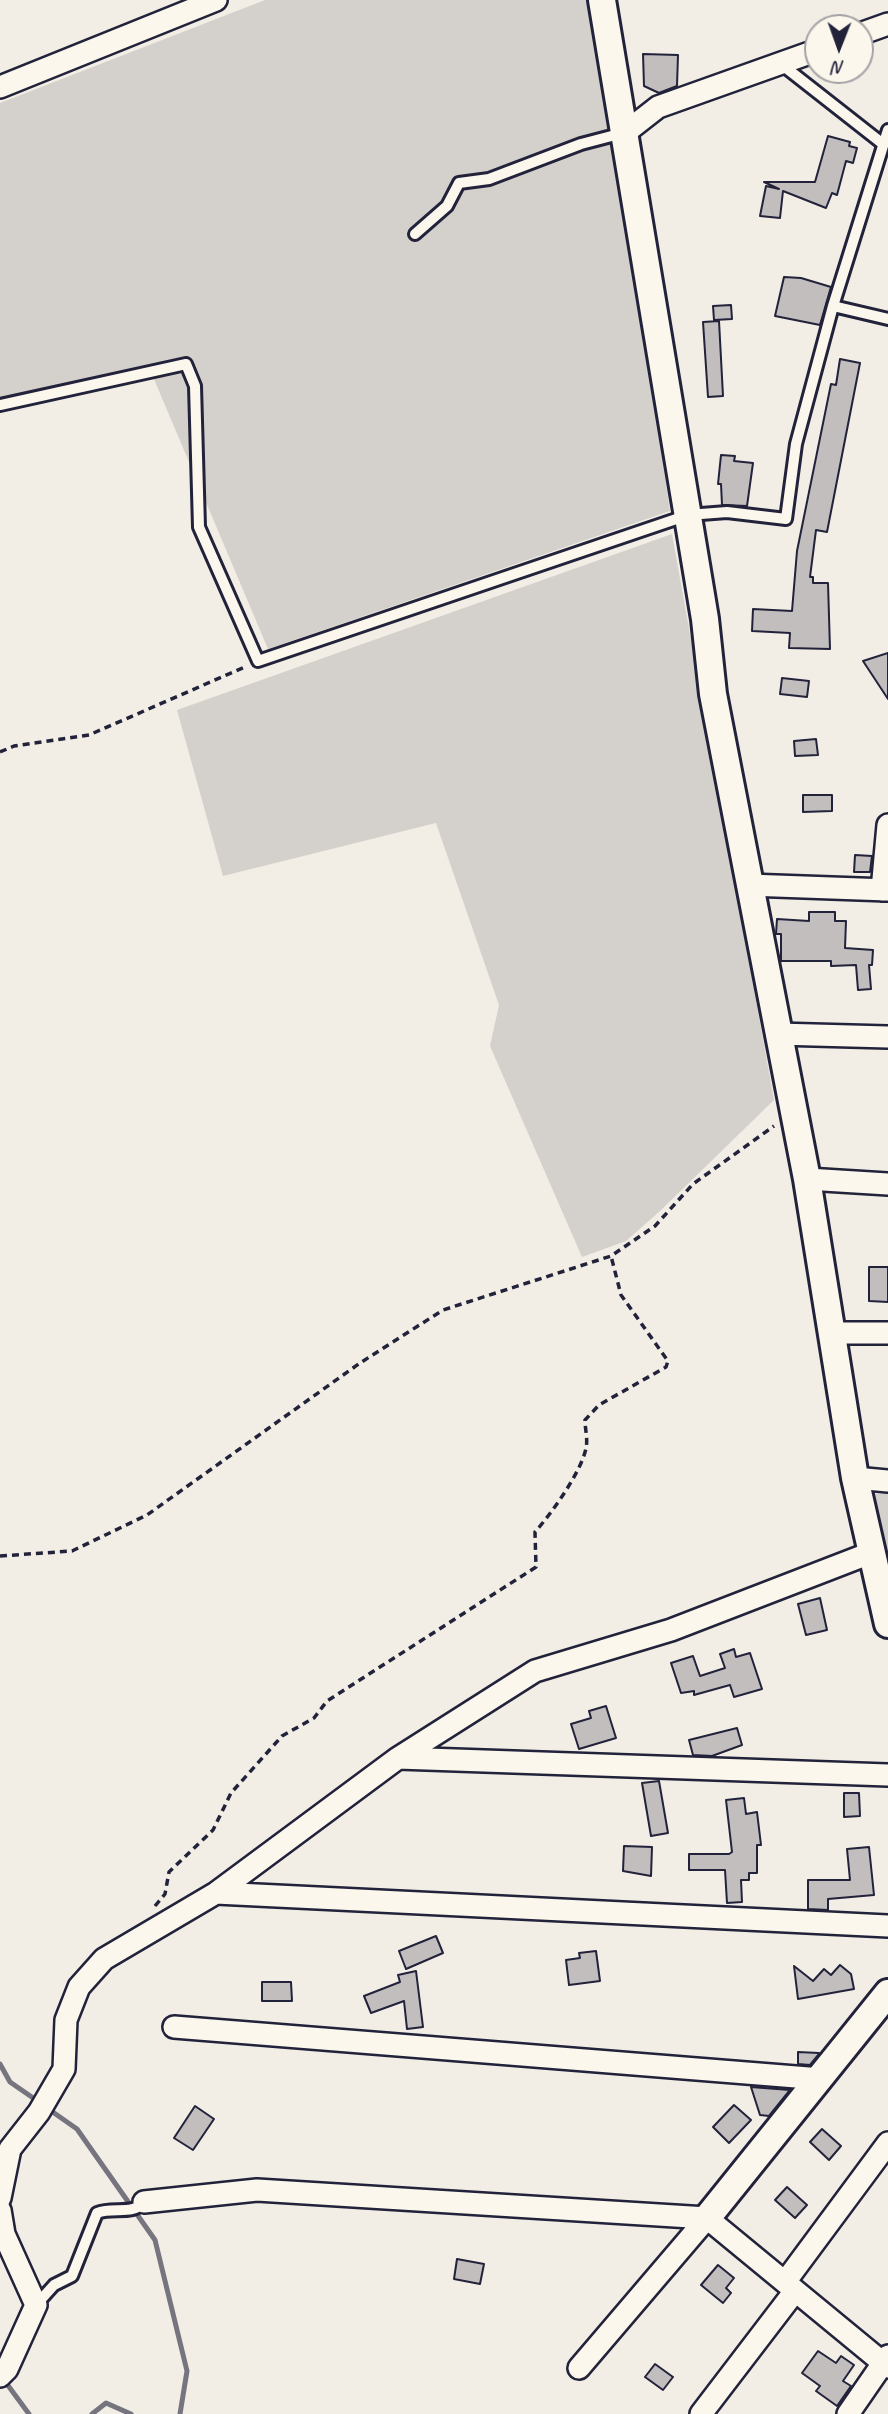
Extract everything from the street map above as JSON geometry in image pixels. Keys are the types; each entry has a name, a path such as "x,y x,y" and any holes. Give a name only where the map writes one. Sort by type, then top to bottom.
{"street":[{"path":"603,0 705,618 713,694 748,886 807,1179 855,1478 888,1624"},
{"path":"0,87 208,2"},
{"path":"626,132 658,107 804,55"},
{"path":"748,886 885,890 888,825"},
{"path":"777,1034 888,1037"},
{"path":"807,1179 888,1184"},
{"path":"831,1333 888,1333"},
{"path":"855,1478 888,1481"},
{"path":"0,2198 5,2144 39,2112 64,2068 66,2020 79,1987 104,1959 216,1893 398,1758 535,1671 671,1630 873,1552"},
{"path":"398,1758 888,1775"},
{"path":"216,1893 888,1926"},
{"path":"579,2368 707,2218 888,1993"},
{"path":"174,2028 821,2079"},
{"path":"701,2414 888,2143"},
{"path":"136,2206 257,2190 707,2218 886,2362 848,2414"},
{"path":"0,2210 4,2234 36,2305 4,2372"}],"lane":[{"path":"780,64 883,144"},
{"path":"0,405 186,364 195,386 199,527 258,661 688,515 727,512 786,519 796,444 833,306 888,130"},
{"path":"415,234 447,206 459,183 489,179 581,144 626,132"},
{"path":"833,306 888,319"},
{"path":"36,2305 54,2286 72,2276 97,2213 136,2206"}],"path":[{"path":"0,752 15,746 89,735 258,661"},
{"path":"0,1556 72,1551 134,1521 360,1363 443,1310 611,1256 655,1226 693,1184 793,1113"},
{"path":"143,1937 147,1917 165,1894 169,1872 213,1830 231,1793 282,1737 314,1718 327,1701 536,1567 535,1532 558,1506 582,1462 587,1446 584,1420 599,1405 666,1367 668,1361 621,1295 611,1256"}],"shaded area":[{"path":"265,0 595,0 670,511 268,649 148,365 0,410 0,103"},
{"path":"672,534 774,1100 626,1241 582,1257 490,1046 499,1005 436,823 223,876 177,710"},
{"path":"874,1494 888,1494 888,1571"}],"building":[{"path":"643,54 678,55 677,86 659,93 644,86"},
{"path":"828,136 850,142 849,146 857,148 853,163 846,161 837,195 832,193 826,208 783,191 780,218 760,216 766,186 779,189 764,182 815,182"},
{"path":"784,277 801,278 831,287 820,325 775,316"},
{"path":"731,305 732,319 714,320 713,306"},
{"path":"719,321 723,396 708,397 703,322"},
{"path":"840,359 860,363 827,532 816,530 810,577 813,577 813,583 828,583 830,649 789,648 790,633 752,631 753,609 792,611 797,551 831,384 836,385"},
{"path":"721,455 735,456 734,461 753,463 747,506 722,505 721,484 718,484"},
{"path":"888,653 888,699 863,661"},
{"path":"782,678 809,681 807,697 780,694"},
{"path":"816,739 818,755 795,756 794,741"},
{"path":"803,795 832,795 832,811 803,812"},
{"path":"855,855 872,856 870,872 854,872"},
{"path":"809,912 835,912 835,921 846,921 845,948 873,950 872,965 869,965 871,989 858,990 856,965 831,966 831,961 781,961 781,934 776,934 777,919 809,921"},
{"path":"869,1267 888,1267 888,1302 869,1301"},
{"path":"820,1598 827,1630 806,1635 798,1604"},
{"path":"734,1649 736,1657 750,1653 762,1689 734,1697 730,1685 694,1695 694,1691 681,1693 671,1663 693,1656 700,1676 725,1668 720,1654"},
{"path":"606,1706 616,1738 579,1749 571,1724 591,1718 589,1711"},
{"path":"737,1728 742,1745 712,1756 693,1755 689,1740"},
{"path":"659,1781 668,1833 651,1836 642,1783"},
{"path":"844,1793 859,1793 860,1816 844,1817"},
{"path":"744,1798 746,1814 757,1812 761,1845 757,1845 757,1873 749,1873 749,1880 741,1880 742,1902 727,1903 725,1870 689,1870 689,1854 732,1852 726,1800"},
{"path":"624,1846 652,1847 651,1876 623,1871"},
{"path":"869,1847 874,1895 828,1899 828,1910 808,1909 808,1880 850,1880 847,1849"},
{"path":"436,1936 443,1953 406,1969 399,1951"},
{"path":"596,1951 600,1981 569,1985 566,1960 580,1958 579,1953"},
{"path":"840,1965 851,1974 854,1989 798,1999 794,1966 813,1981 824,1969 831,1975"},
{"path":"416,1971 423,2027 407,2029 404,2001 371,2013 364,1996 400,1982 398,1975"},
{"path":"262,1982 291,1982 292,2001 262,2001"},
{"path":"798,2052 819,2054 810,2065 798,2064"},
{"path":"751,2087 790,2090 769,2116 760,2115"},
{"path":"734,2105 751,2120 729,2143 713,2127"},
{"path":"195,2106 214,2119 193,2150 174,2138"},
{"path":"822,2129 841,2146 829,2160 810,2142"},
{"path":"787,2187 807,2205 795,2218 775,2200"},
{"path":"457,2259 484,2264 480,2284 454,2279"},
{"path":"718,2265 734,2278 726,2288 731,2293 723,2303 701,2285"},
{"path":"818,2351 836,2363 841,2356 854,2365 843,2381 851,2386 837,2406 816,2391 820,2386 802,2373"},
{"path":"655,2364 673,2377 663,2390 645,2377"}],"waterway":[{"path":"0,2064 10,2082 39,2102"},
{"path":"47,2108 77,2129 155,2240 187,2371 180,2414"},
{"path":"4,2380 29,2414"},
{"path":"92,2414 106,2403 131,2414"}]}
